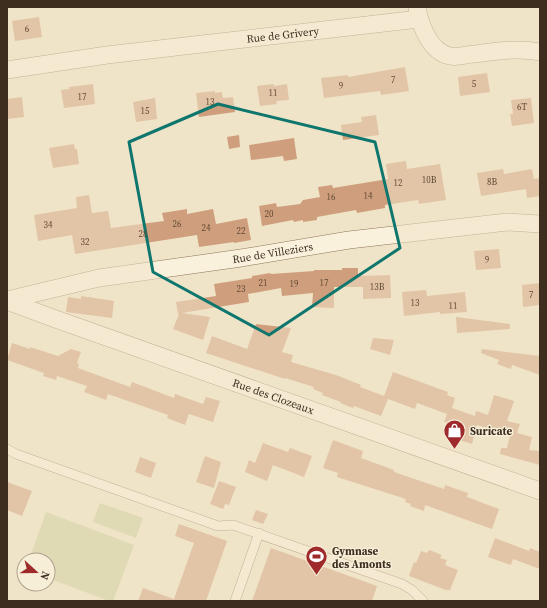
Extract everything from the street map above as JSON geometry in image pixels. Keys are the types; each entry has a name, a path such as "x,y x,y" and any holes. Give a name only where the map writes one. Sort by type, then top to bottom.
{"street":[{"name":"Rue de Grivery","path":"7,70 418,13 433,45 440,51 450,56 512,50 530,50 540,52"},
{"name":"Rue de Villeziers","path":"7,301 100,278 241,258 349,240 506,222 540,224"},
{"name":"Rue des Clozeaux","path":"7,301 540,491"}],"lane":[{"path":"7,449 16,454 218,526 233,525 259,533 402,584 412,590 423,601"},
{"path":"235,601 259,533"}],"highlighted area":[{"path":"218,104 375,142 400,248 269,335 153,272 129,142"}],"green space":[{"path":"100,503 143,518 136,538 93,522"},
{"path":"46,512 134,545 113,601 109,601 56,581 56,552 32,552"}],"building":[{"path":"39,17 42,37 15,41 12,21"},
{"path":"405,67 409,91 381,95 380,91 324,98 321,78 348,75 348,77"},
{"path":"487,73 490,92 460,96 458,77"},
{"path":"93,84 95,104 64,108 61,90 69,89 69,87"},
{"path":"274,84 274,86 287,84 289,100 276,101 277,104 260,106 257,86"},
{"path":"215,91 215,93 222,92 223,98 233,97 235,112 199,117 196,93"},
{"path":"22,97 24,117 7,119 7,99"},
{"path":"155,98 157,119 136,122 133,102"},
{"path":"531,98 534,123 512,126 510,114 513,114 511,100"},
{"path":"376,115 379,135 343,140 341,125 362,122 361,117"},
{"path":"239,135 240,147 229,149 227,137"},
{"path":"294,138 297,159 284,161 283,156 251,160 249,145"},
{"path":"74,144 75,149 77,149 79,164 53,168 49,148"},
{"path":"406,161 407,169 440,164 446,200 419,204 418,200 385,205 385,208 357,213 356,210 317,217 317,220 303,222 303,220 294,222 293,220 262,226 259,206 276,203 277,207 300,204 303,200 320,197 318,187 332,185 333,188 388,179 386,164"},
{"path":"503,169 504,174 532,169 534,179 540,178 540,196 527,198 526,189 481,196 477,173"},
{"path":"89,195 92,213 108,211 111,228 164,221 162,213 187,209 187,214 213,209 216,224 247,218 251,240 199,247 197,235 75,254 72,235 38,241 34,215 77,208 76,197"},
{"path":"499,249 501,268 476,270 474,251"},
{"path":"342,268 358,268 358,276 390,275 391,298 363,299 363,287 334,287 334,308 312,307 313,293 282,296 281,288 248,294 249,302 182,313 210,317 203,340 173,329 179,314 176,302 216,296 214,284 252,278 252,276 270,273 342,270"},
{"path":"540,283 540,305 523,307 522,285"},
{"path":"426,290 427,296 465,292 467,312 440,314 440,312 404,316 402,292"},
{"path":"81,296 114,301 112,318 66,312 68,297 81,299"},
{"path":"456,317 510,324 510,329 457,333"},
{"path":"256,324 291,328 282,352 293,355 291,362 336,375 361,385 360,387 384,396 393,372 448,392 447,395 455,398 452,408 475,416 476,411 488,415 494,395 514,401 507,421 520,424 517,433 532,437 529,450 540,451 540,465 500,454 501,448 507,448 510,435 477,425 472,444 444,435 448,423 444,422 447,414 417,403 415,409 388,399 381,416 354,406 353,408 340,403 341,402 322,395 323,393 313,389 314,387 206,353 212,336 247,349"},
{"path":"373,338 394,340 390,355 370,349"},
{"path":"12,343 58,356 71,349 81,352 77,363 79,364 78,368 130,387 132,382 174,398 175,394 203,404 206,397 220,401 213,422 189,414 185,425 167,418 168,415 108,394 106,400 84,392 87,386 57,376 56,380 43,376 44,373 7,360"},
{"path":"482,349 540,356 540,375 512,365 511,369 497,364 499,360 481,353"},
{"path":"333,440 363,451 361,458 394,470 394,472 444,489 445,485 468,493 467,497 499,509 492,529 425,505 424,511 410,506 411,504 405,502 406,499 337,477 338,473 323,468"},
{"path":"263,443 288,452 290,448 312,456 304,477 273,465 267,481 245,472 249,460 255,463"},
{"path":"205,456 221,462 214,488 196,482"},
{"path":"140,457 156,463 151,478 135,472"},
{"path":"219,481 236,487 229,505 225,504 223,509 210,504"},
{"path":"7,482 32,491 22,516 7,510"},
{"path":"256,510 268,514 263,524 252,520"},
{"path":"179,524 227,541 206,601 138,601 143,588 174,599 194,543 175,536"},
{"path":"495,538 529,551 530,548 540,552 540,569 513,559 511,565 488,557"},
{"name":"Gymnase des Amonts","path":"271,548 377,586 372,601 252,601"},
{"path":"429,550 442,555 440,558 447,560 445,565 458,570 450,590 446,590 409,576 414,562 416,563 421,551 427,553"}],"place":[{"name":"Suricate","path":"455,450"},
{"name":"Gymnase des Amonts","path":"316,576"}]}
